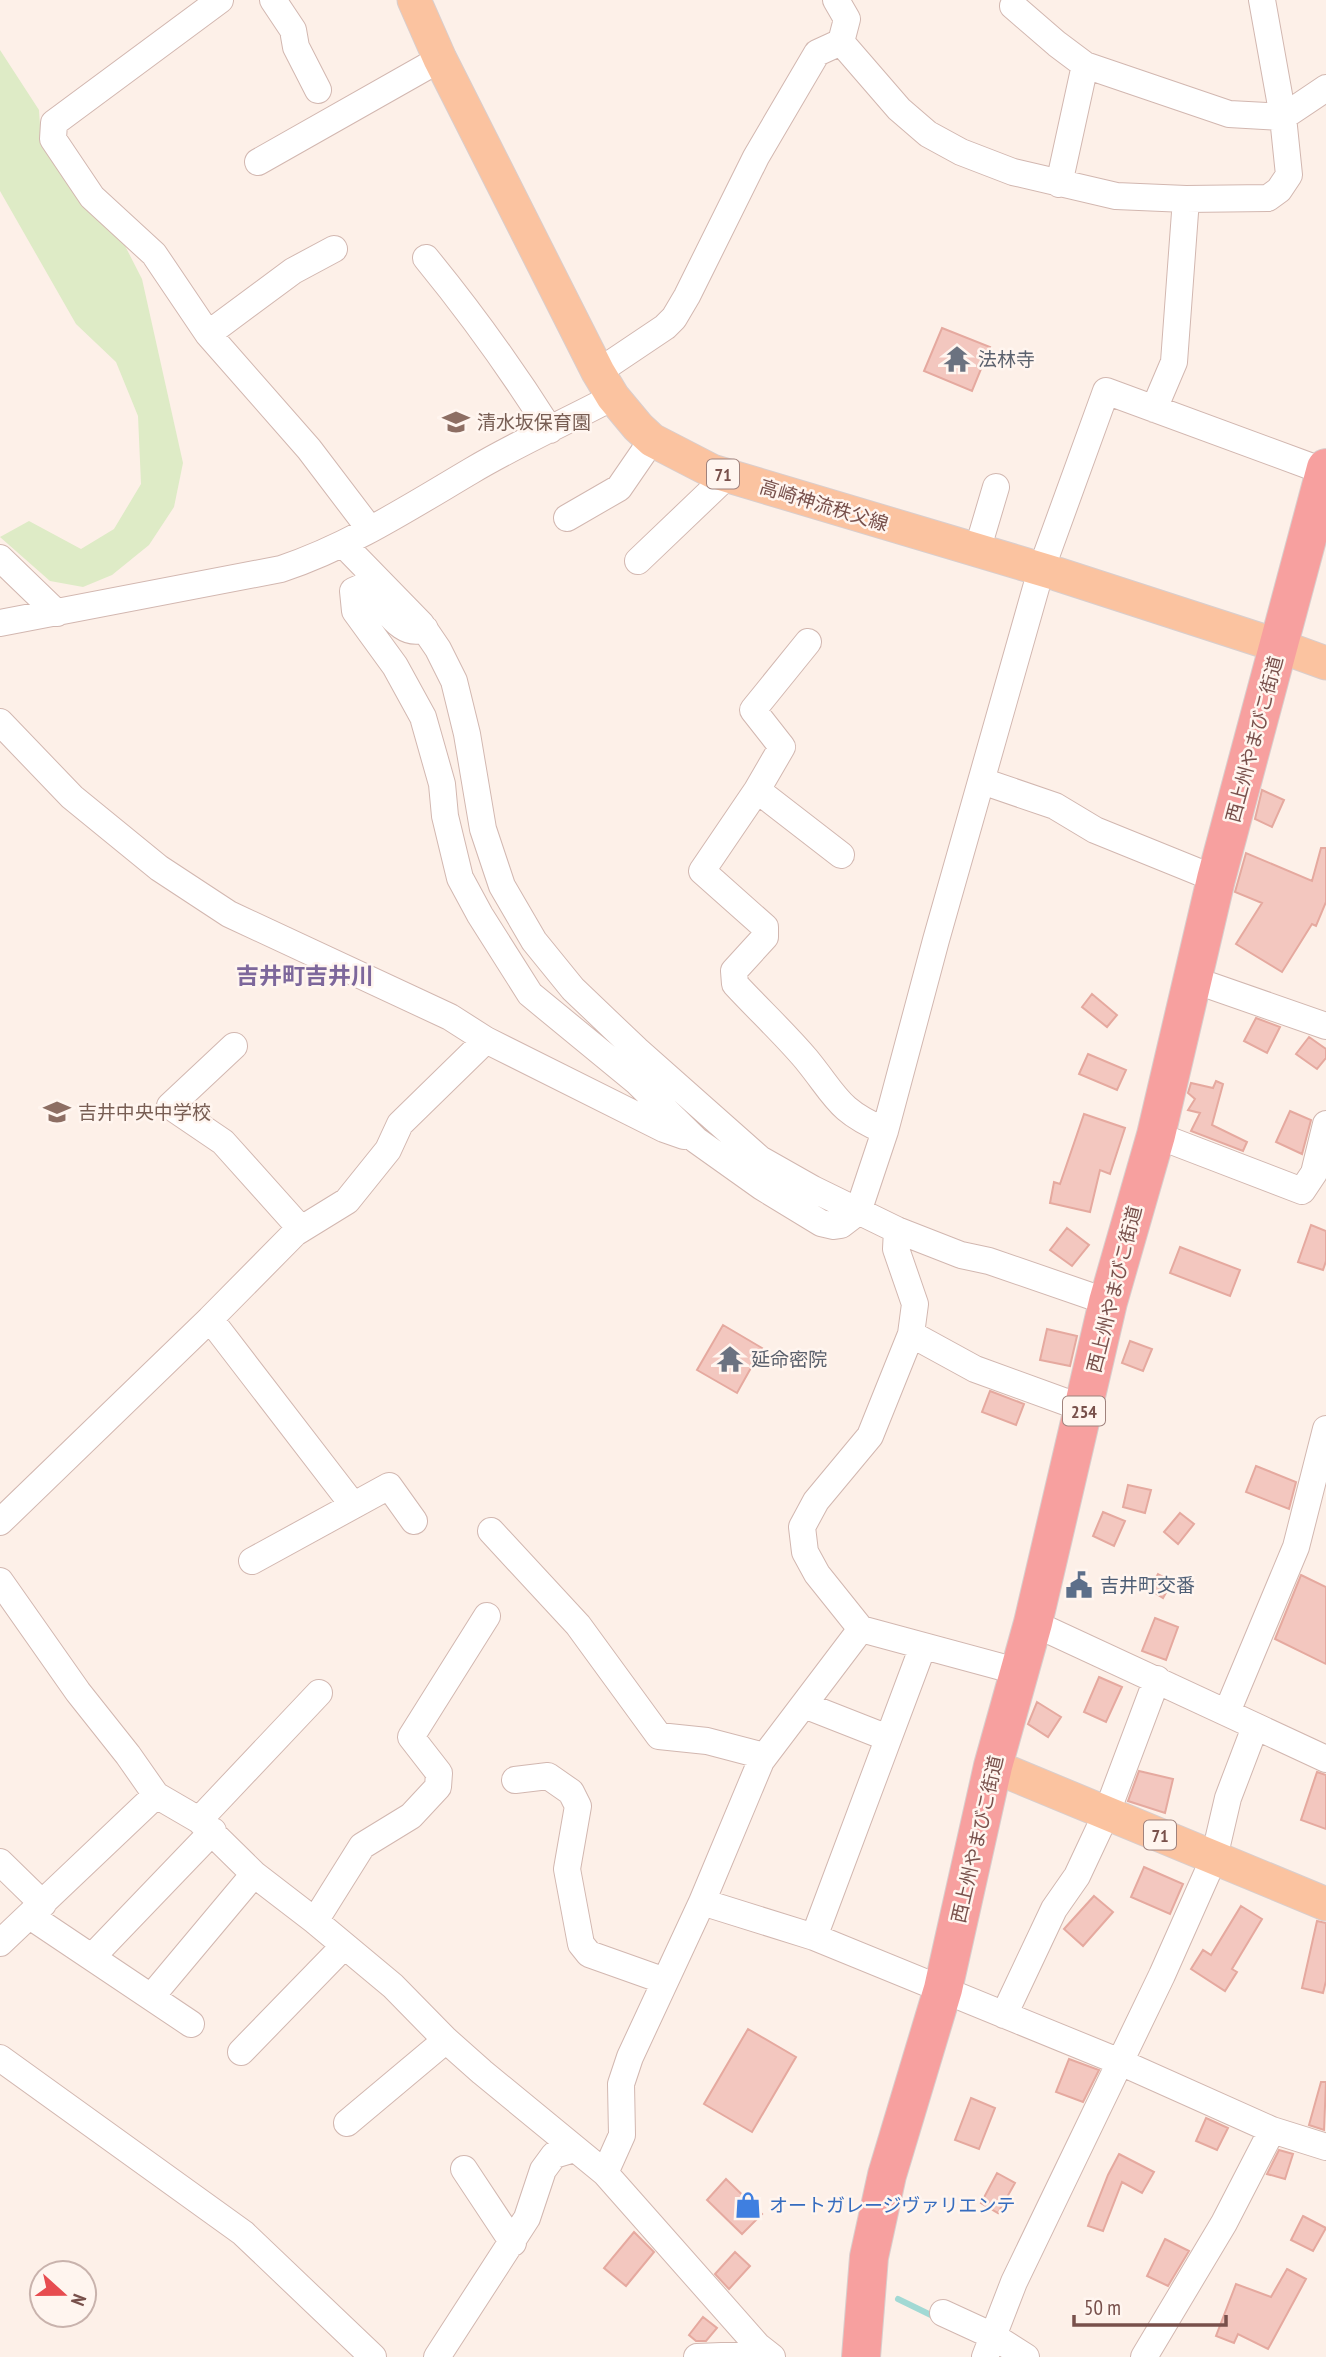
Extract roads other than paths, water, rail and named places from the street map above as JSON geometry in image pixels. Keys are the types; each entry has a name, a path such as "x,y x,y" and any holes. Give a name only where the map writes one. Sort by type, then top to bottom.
{"highway":[{"name":"西上州やまびこ街道","path":"861,2357 869,2257 885,2187 943,1989 993,1766 1033,1623 1108,1302 1156,1135 1216,879 1326,471"}],"main road":[{"name":"高崎神流秩父線","path":"414,0 440,59 605,384 638,427 652,440 727,476 1041,570 1326,663"},
{"name":"71","path":"993,1766 1326,1904"}],"street":[{"path":"220,0 54,122 52,139 92,197 154,254 208,334 309,449 369,528"},
{"path":"273,0 293,30 296,47 318,89"},
{"path":"835,0 847,19 841,43"},
{"path":"841,43 899,109 929,134 961,152 1013,172 1116,196 1268,198 1279,190 1289,175 1283,117 1262,0"},
{"path":"1013,6 1086,65 1229,114 1283,117 1326,88"},
{"path":"0,623 281,569 310,560 550,430 605,384 674,318 756,157 817,53 841,43"},
{"path":"258,162 440,59"},
{"path":"1059,184 1086,65"},
{"path":"1154,409 1174,362 1186,199"},
{"path":"208,334 293,271 334,249"},
{"path":"426,258 468,309 550,430"},
{"path":"425,629 416,632 408,630 392,618 371,592 362,587 353,591 355,611 396,666 423,717 442,784 444,816 460,878 530,994 637,1082 696,1140 762,1187 821,1223 841,1225 858,1212 885,1131 1041,570 1106,391 1326,471"},
{"path":"568,518 619,488 652,440"},
{"path":"638,561 727,476"},
{"path":"977,551 996,487"},
{"path":"343,544 425,629 438,649 454,681 467,734 483,829 502,886 534,941 573,989 760,1159 897,1230 940,1247 1108,1302"},
{"path":"0,558 57,612"},
{"path":"808,642 753,710 782,747 757,790 702,871 765,927 765,937 734,971 735,984 806,1059 836,1101 859,1119 885,1131"},
{"path":"0,722 72,797 159,868 229,914 450,1017 486,1040 664,1129 696,1140"},
{"path":"982,781 1055,806 1095,830 1216,879"},
{"path":"757,790 841,855"},
{"path":"1194,980 1326,1026"},
{"path":"0,1522 301,1229 347,1201 388,1150 400,1124 486,1040"},
{"path":"234,1046 170,1106 223,1142 301,1229"},
{"path":"1156,1135 1302,1191 1314,1172 1326,1124"},
{"path":"897,1230 896,1249 915,1304 911,1334 870,1436 816,1501 802,1527 805,1552 817,1574 861,1629 1020,1672"},
{"path":"210,1319 353,1505"},
{"path":"911,1334 975,1369 1085,1409"},
{"path":"1227,1712 1296,1548 1321,1468 1326,1429"},
{"path":"252,1561 389,1486 414,1521"},
{"path":"491,1531 578,1625 659,1736 707,1741 764,1756"},
{"path":"0,1581 78,1692 156,1795 206,1825 254,1874 393,1986 446,2040 605,2173 758,2346 770,2356"},
{"path":"315,1921 362,1846 411,1816 438,1787 439,1773 411,1737 486,1616"},
{"path":"1033,1623 1326,1759"},
{"path":"605,2173 622,2136 621,2084 630,2057 702,1902 764,1756 861,1629"},
{"path":"814,1937 923,1646"},
{"path":"1004,2015 1054,1909 1077,1876 1107,1812 1157,1679"},
{"path":"92,1957 319,1693"},
{"path":"804,1705 888,1738"},
{"path":"989,2346 1013,2282 1162,1975 1214,1858 1228,1798 1255,1727"},
{"path":"515,1780 548,1776 571,1792 578,1806 566,1869 581,1944 589,1954 665,1981"},
{"path":"0,1943 156,1795"},
{"path":"0,1862 37,1910 92,1957 191,2024"},
{"path":"151,1997 254,1874"},
{"path":"702,1902 814,1937 1120,2062 1272,2130 1326,2147"},
{"path":"241,2052 344,1947"},
{"path":"347,2123 446,2040"},
{"path":"0,2058 243,2233 373,2357"},
{"path":"1144,2357 1224,2223 1272,2130"},
{"path":"437,2357 513,2243 527,2218 543,2170 554,2155 574,2149"},
{"path":"464,2169 513,2243"},
{"path":"943,2313 989,2346 1026,2357"},
{"path":"697,2357 770,2356"}],"waterway":[{"path":"898,2299 937,2318"}],"place":[{"name":"法林寺","path":"957,359"},
{"name":"清水坂保育園","path":"456,422"},
{"name":"吉井中央中学校","path":"57,1112"},
{"name":"延命密院","path":"730,1359"},
{"name":"吉井町交番","path":"1079,1585"},
{"name":"オートガレージヴァリエンテ","path":"748,2205"}],"district":[{"name":"吉井町吉井川","path":"305,975"}]}
